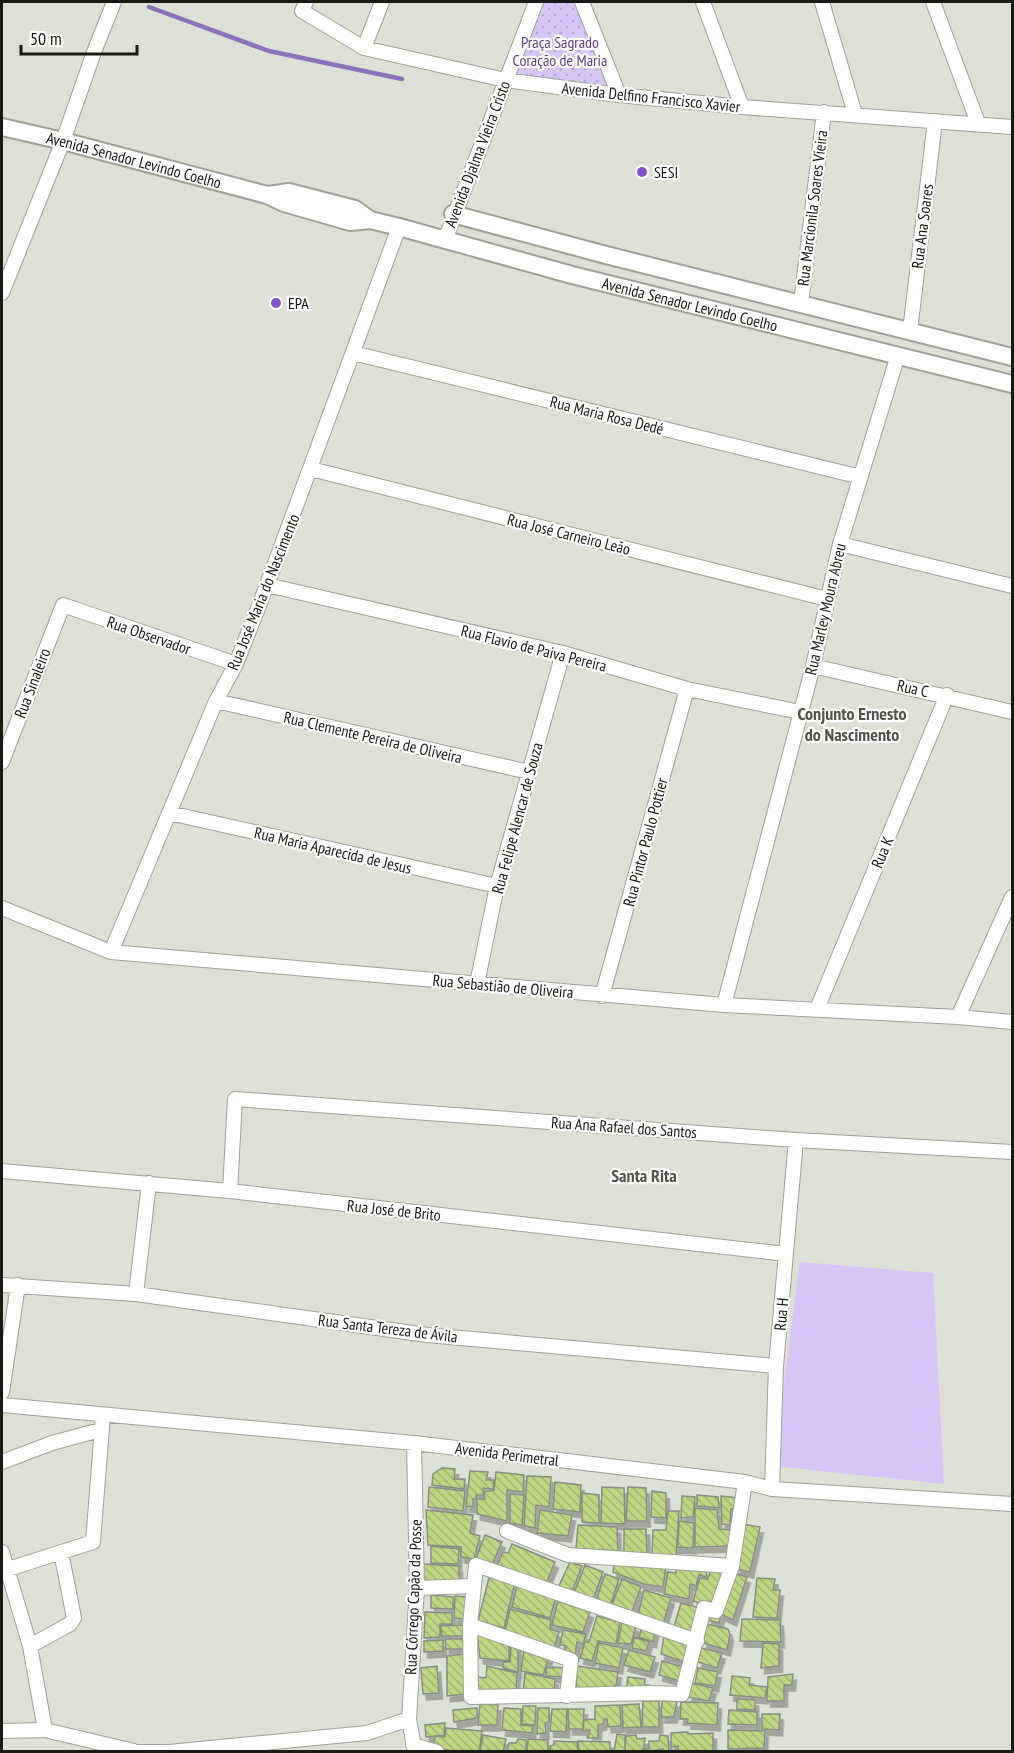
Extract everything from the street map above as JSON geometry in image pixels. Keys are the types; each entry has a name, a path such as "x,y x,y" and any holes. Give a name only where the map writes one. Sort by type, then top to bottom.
{"street":[{"path":"2,293 63,141 114,2"},
{"path":"364,48 382,2"},
{"name":"Avenida Djalma Vieira Cristo","path":"445,240 453,214 536,2"},
{"path":"582,2 619,95"},
{"path":"703,2 742,107"},
{"path":"822,2 855,114"},
{"path":"933,2 978,123"},
{"name":"Avenida Delfino Francisco Xavier","path":"304,6 364,48 505,80 619,95 742,107 1012,127"},
{"name":"Rua Marcionila Soares Vieira","path":"801,303 824,112"},
{"name":"Rua Ana Soares","path":"910,331 934,121"},
{"name":"Avenida Senador Levindo Coelho","path":"2,127 267,195 285,203 350,222 370,220 399,226 572,275 1012,384"},
{"name":"Avenida Senador Levindo Coelho","path":"453,214 606,255 1012,357"},
{"name":"Rua José Maria do Nascimento","path":"111,952 216,701 236,664 311,469 399,226"},
{"name":"Rua Maria Rosa Dedé","path":"353,353 861,477"},
{"name":"Rua Marley Moura Abreu","path":"724,1005 813,666 840,544 898,355"},
{"name":"Rua José Carneiro Leão","path":"311,469 828,599"},
{"path":"840,544 1012,586"},
{"name":"Rua Flavio de Paiva Pereira","path":"267,585 563,653 687,689 800,712"},
{"name":"Rua Observador","path":"63,605 236,664"},
{"name":"Rua Sinaleiro","path":"2,762 63,605"},
{"name":"Rua Felipe Alencar de Souza","path":"477,984 497,886 563,653"},
{"name":"Rua C","path":"813,666 947,695 1012,712"},
{"name":"Rua Pintor Paulo Pottier","path":"602,996 687,689"},
{"name":"Rua K","path":"817,1009 947,695"},
{"name":"Rua Clemente Pereira de Oliveira","path":"216,701 528,772"},
{"name":"Rua Maria Aparecida de Jesus","path":"169,813 497,886"},
{"path":"958,1017 1012,897"},
{"name":"Rua Sebastião de Oliveira","path":"2,908 111,952 602,996 1012,1022"},
{"name":"Rua Ana Rafael dos Santos","path":"230,1191 235,1099 796,1140 1012,1152"},
{"name":"Rua H","path":"772,1489 776,1366 796,1140"},
{"name":"Rua José de Brito","path":"2,1171 230,1191 786,1254"},
{"path":"136,1294 149,1184"},
{"name":"Rua Santa Tereza de Ávila","path":"2,1286 136,1294 427,1335 776,1366"},
{"path":"2,1392 18,1286"},
{"name":"Avenida Perimetral","path":"2,1405 414,1443 746,1482 772,1489 1012,1504"},
{"path":"4,1570 93,1542 100,1430 103,1415"},
{"path":"2,1462 52,1443 100,1430"},
{"name":"Rua Córrego Capão da Posse","path":"414,1443 417,1588 409,1719 414,1748"},
{"path":"697,1641 476,1565 470,1625 471,1697 651,1693 682,1695 697,1641 704,1608 716,1611 732,1566 746,1482"},
{"path":"507,1531 568,1555 732,1566"},
{"path":"2,1552 4,1570 30,1646 45,1730"},
{"path":"30,1646 70,1624 74,1618 61,1552"},
{"path":"417,1588 473,1586"},
{"path":"470,1625 571,1660 567,1696"},
{"path":"3,1727 45,1730 135,1751 167,1752 367,1733 409,1719"},
{"path":"414,1748 436,1752"}],"green space":[{"name":"Praça Sagrado Coração de Maria","path":"542,2 573,2 612,90 515,78"},
{"path":"800,1262 933,1273 944,1484 773,1466"}],"building":[{"path":"442,1468 455,1469 454,1479 465,1479 464,1489 432,1485 433,1474"},
{"path":"470,1471 488,1472 486,1480 494,1480 493,1489 483,1488 483,1495 476,1495 476,1499 473,1499 473,1507 466,1506"},
{"path":"496,1472 524,1475 523,1492 507,1490 507,1521 477,1514 477,1499 485,1499 484,1492 494,1490"},
{"path":"527,1476 551,1477 549,1507 536,1505 535,1528 524,1526"},
{"path":"555,1482 581,1485 580,1512 553,1509"},
{"path":"429,1487 465,1491 463,1511 428,1507"},
{"path":"602,1487 624,1488 625,1524 601,1523"},
{"path":"628,1487 646,1488 647,1521 626,1521"},
{"path":"652,1491 666,1493 666,1518 651,1517"},
{"path":"582,1493 599,1495 599,1523 582,1522"},
{"path":"510,1494 524,1495 522,1525 510,1523"},
{"path":"697,1495 718,1497 719,1508 697,1506"},
{"path":"682,1496 695,1497 693,1517 681,1518"},
{"path":"721,1496 739,1498 737,1510 731,1509 730,1525 722,1524"},
{"path":"695,1508 717,1510 719,1529 735,1530 732,1546 695,1547"},
{"path":"426,1510 473,1515 470,1533 480,1536 474,1559 461,1557 461,1547 428,1545"},
{"path":"540,1510 572,1515 568,1536 537,1533"},
{"path":"668,1511 679,1511 676,1556 652,1554 653,1530 666,1530"},
{"path":"679,1521 694,1523 693,1548 678,1547"},
{"path":"742,1524 760,1527 750,1572 736,1569"},
{"path":"578,1525 617,1527 618,1551 576,1549"},
{"path":"624,1529 646,1529 647,1553 624,1553"},
{"path":"485,1535 502,1542 491,1567 475,1561"},
{"path":"512,1544 555,1562 545,1586 496,1568 503,1552 508,1553"},
{"path":"431,1546 459,1549 458,1564 431,1563"},
{"path":"570,1562 582,1566 571,1594 558,1588"},
{"path":"614,1563 666,1566 663,1587 644,1584 613,1572"},
{"path":"423,1564 459,1566 459,1585 424,1584"},
{"path":"585,1565 603,1572 593,1600 574,1593"},
{"path":"677,1566 707,1570 706,1577 699,1575 696,1586 690,1584 689,1599 664,1594 668,1572 676,1573"},
{"path":"711,1568 727,1571 716,1608 693,1601 700,1578 708,1579"},
{"path":"734,1573 747,1577 733,1620 718,1613"},
{"path":"490,1574 515,1582 504,1628 478,1621"},
{"path":"605,1574 619,1579 610,1606 596,1601"},
{"path":"757,1578 775,1579 773,1590 780,1590 777,1618 753,1617"},
{"path":"622,1579 641,1587 631,1614 611,1607"},
{"path":"517,1585 556,1597 550,1618 512,1607"},
{"path":"644,1590 671,1598 663,1624 638,1615"},
{"path":"431,1595 453,1597 453,1609 431,1608"},
{"path":"455,1596 467,1597 464,1619 454,1618"},
{"path":"558,1601 590,1612 583,1632 552,1625"},
{"path":"681,1603 700,1608 693,1633 674,1627"},
{"path":"510,1609 551,1620 550,1629 559,1632 554,1648 505,1632"},
{"path":"425,1612 452,1613 452,1624 440,1624 440,1637 424,1638"},
{"path":"710,1612 721,1616 719,1623 707,1620"},
{"path":"597,1616 620,1622 616,1644 598,1641 592,1661 580,1658 585,1642 589,1642"},
{"path":"742,1619 780,1620 781,1642 740,1641"},
{"path":"622,1622 636,1626 631,1644 618,1643"},
{"path":"707,1624 728,1629 730,1635 727,1650 703,1643"},
{"path":"464,1625 465,1636 442,1636 441,1626"},
{"path":"642,1627 655,1631 653,1642 639,1637"},
{"path":"563,1630 586,1634 583,1644 577,1642 575,1656 565,1654 566,1646 560,1645"},
{"path":"477,1633 509,1642 509,1661 480,1658"},
{"path":"664,1636 692,1643 688,1663 661,1654"},
{"path":"634,1637 649,1642 646,1651 632,1648"},
{"path":"445,1639 464,1639 465,1649 446,1649"},
{"path":"443,1640 443,1651 424,1652 424,1641"},
{"path":"599,1643 623,1648 619,1668 595,1663"},
{"path":"763,1643 779,1644 779,1666 761,1668"},
{"path":"511,1644 518,1645 518,1672 503,1668 503,1662 510,1662"},
{"path":"701,1648 722,1653 717,1668 698,1662"},
{"path":"524,1650 549,1657 543,1675 521,1671"},
{"path":"629,1650 655,1657 650,1672 624,1665"},
{"path":"465,1654 466,1694 447,1696 447,1656"},
{"path":"662,1661 683,1667 680,1681 659,1675"},
{"path":"437,1666 439,1693 423,1694 421,1668"},
{"path":"487,1666 517,1673 516,1693 477,1690 478,1677 486,1678"},
{"path":"577,1666 618,1672 615,1692 576,1692"},
{"path":"546,1668 564,1668 564,1677 546,1676"},
{"path":"698,1668 718,1672 715,1686 695,1683"},
{"path":"525,1673 555,1679 554,1694 523,1693"},
{"path":"793,1674 792,1685 784,1685 784,1701 767,1701 768,1677"},
{"path":"732,1676 750,1678 749,1685 767,1687 765,1698 730,1695"},
{"path":"628,1677 645,1679 644,1691 626,1691"},
{"path":"691,1683 713,1688 709,1701 688,1697"},
{"path":"737,1699 755,1700 755,1710 737,1709"},
{"path":"643,1701 659,1701 659,1727 642,1727"},
{"path":"662,1701 677,1701 674,1717 661,1717"},
{"path":"681,1702 718,1703 717,1725 687,1723 688,1719 680,1719"},
{"path":"480,1704 498,1705 497,1725 478,1725"},
{"path":"639,1704 641,1727 623,1728 622,1705"},
{"path":"620,1705 621,1726 608,1727 607,1719 604,1719 603,1724 598,1725 598,1738 588,1738 590,1730 583,1731 584,1720 595,1719 595,1706"},
{"path":"523,1706 536,1706 535,1725 522,1724"},
{"path":"477,1708 477,1718 454,1722 453,1710"},
{"path":"504,1708 521,1709 521,1725 533,1726 532,1733 502,1730"},
{"path":"538,1708 549,1708 549,1722 545,1723 546,1733 537,1734"},
{"path":"552,1709 567,1709 566,1732 550,1731"},
{"path":"568,1709 584,1709 583,1729 569,1729"},
{"path":"729,1710 757,1712 757,1725 728,1724"},
{"path":"762,1714 780,1714 779,1730 762,1729"},
{"path":"445,1723 444,1735 426,1737 425,1725"},
{"path":"446,1728 482,1731 479,1752 457,1752 433,1747 435,1736 445,1737"},
{"path":"728,1730 765,1731 764,1748 728,1749"},
{"path":"688,1732 688,1734 713,1733 713,1751 678,1752 678,1746 671,1747 671,1733"},
{"path":"617,1734 625,1735 625,1752 614,1752"},
{"path":"483,1735 506,1739 503,1752 480,1752"},
{"path":"636,1735 637,1739 645,1738 643,1752 625,1752 626,1736"},
{"path":"660,1735 668,1736 669,1752 662,1752 663,1749 646,1752 645,1749 649,1749 649,1741 659,1741"},
{"path":"518,1739 526,1740 526,1752 507,1752 509,1743 516,1743"},
{"path":"528,1739 548,1740 548,1752 527,1752"},
{"path":"554,1741 577,1742 578,1752 550,1752 550,1746 554,1745"},
{"path":"578,1741 610,1742 610,1752 579,1752"}],"waterway":[{"path":"149,7 269,51 402,79"}],"place":[{"name":"SESI","path":"642,172"},
{"name":"EPA","path":"276,303"}],"district":[{"name":"Conjunto Ernesto do Nascimento","path":"852,723"},
{"name":"Santa Rita","path":"644,1175"}]}
